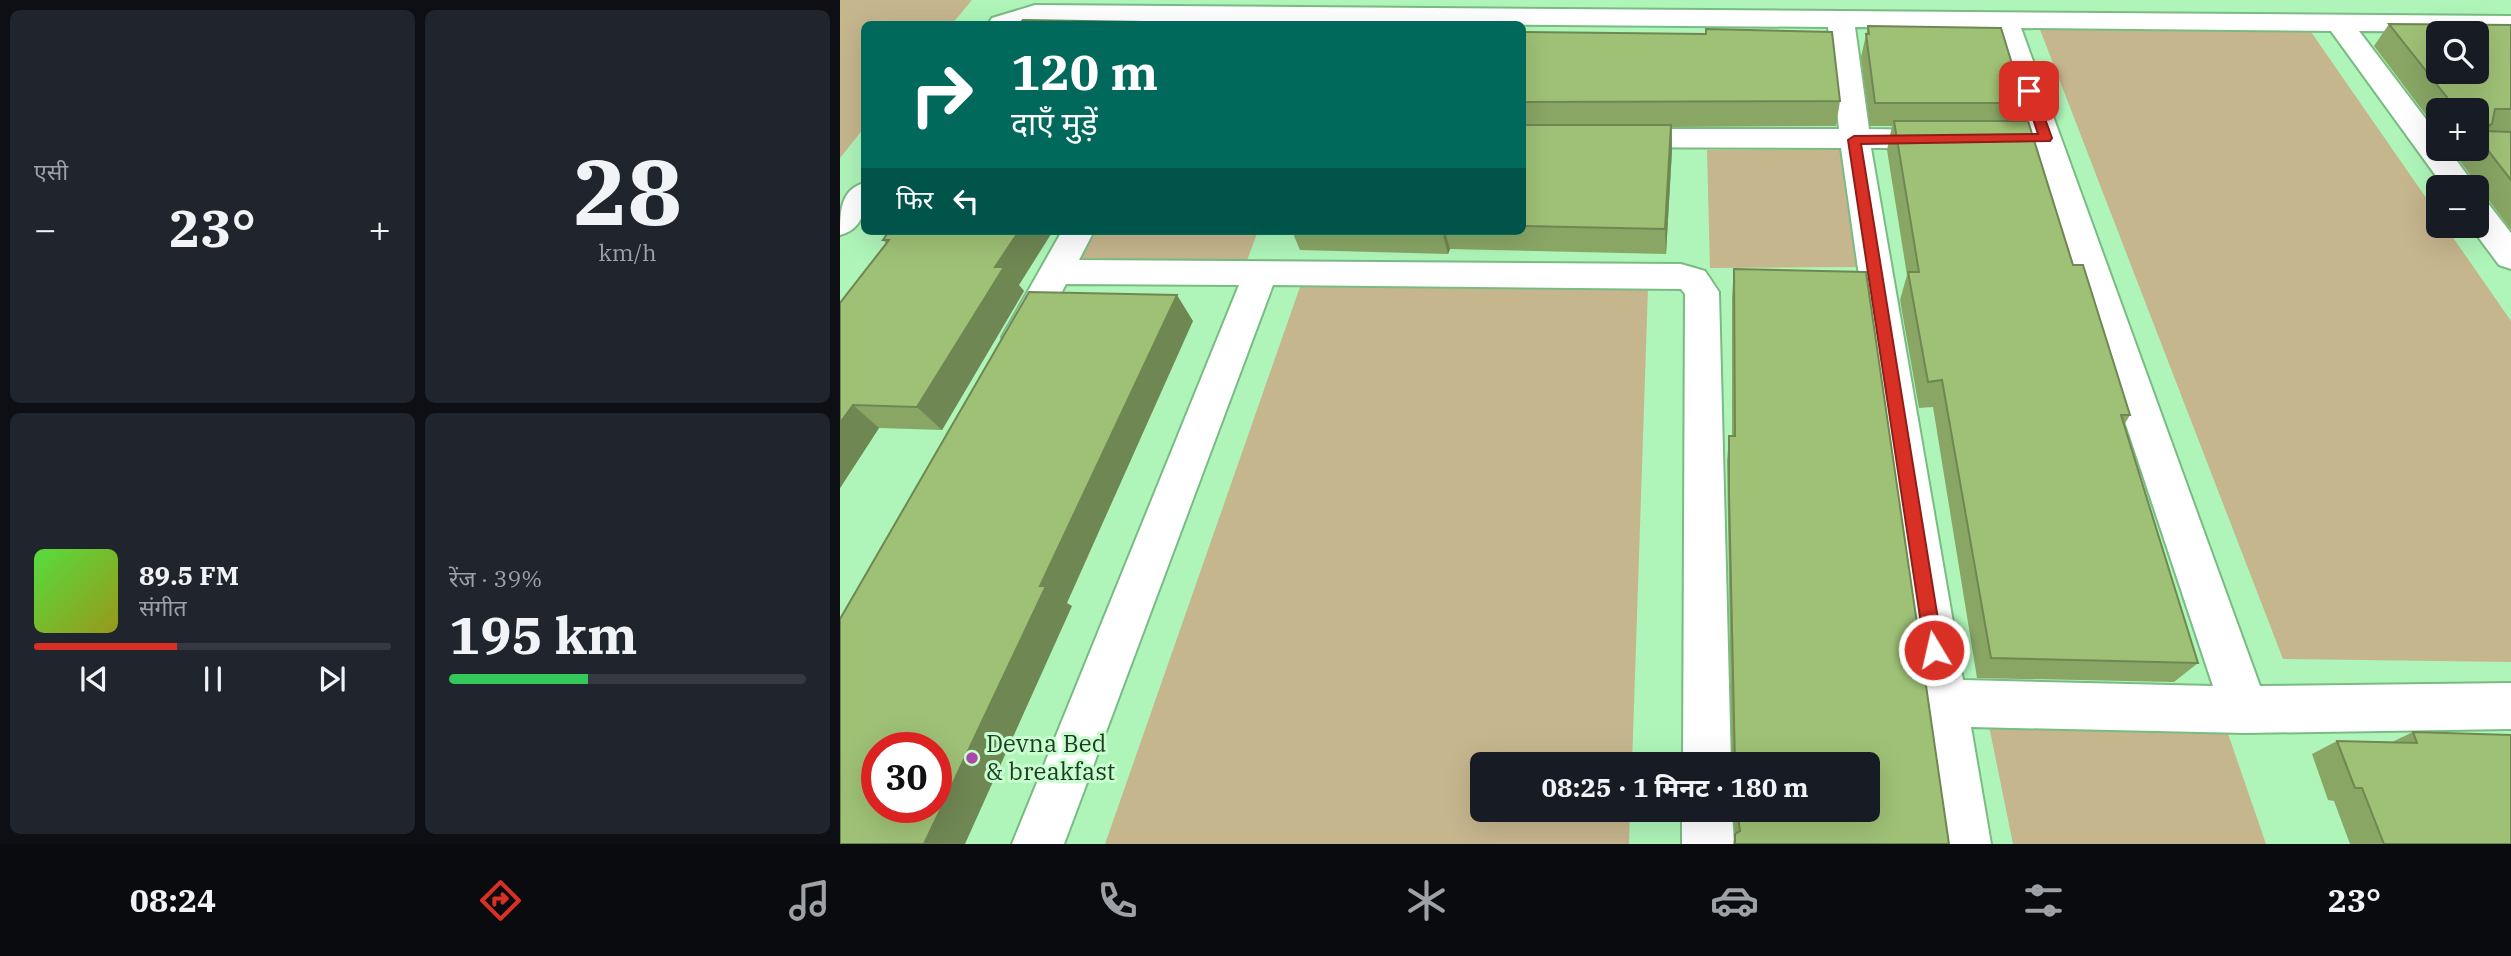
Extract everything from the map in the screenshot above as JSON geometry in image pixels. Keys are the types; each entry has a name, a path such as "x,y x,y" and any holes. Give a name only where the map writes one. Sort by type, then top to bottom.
{"street":[{"path":"1010,21 1035,13 2511,24"},
{"path":"1841,20 1854,140 1965,844"},
{"path":"2005,21 2032,138 2245,710"},
{"path":"2340,24 2426,134"},
{"path":"1526,138 1964,139"},
{"path":"840,224 861,197"},
{"path":"2489,227 2511,257"},
{"path":"1002,367 1076,235"},
{"path":"1056,272 1681,276 1699,286 1702,292 1707,752"},
{"path":"1038,844 1261,273"},
{"path":"1942,704 2245,710 2511,706"},
{"path":"1707,822 1708,844"}],"shaded area":[{"path":"840,0 972,0 954,21 861,21 861,132 840,158"},
{"path":"2039,27 2309,29 2426,198 2426,238 2453,238 2511,321 2511,662 2283,659"},
{"path":"1856,149 1878,267 1710,268 1707,150"},
{"path":"1094,235 1256,235 1246,263 1079,263"},
{"path":"1301,284 1648,288 1632,752 1470,752 1470,822 1630,822 1629,844 1105,844"},
{"path":"2225,725 2266,844 2013,844 1989,726"}],"building":[{"path":"2389,24 2426,24 2426,71"},
{"path":"2489,25 2511,25 2511,109 2495,109 2492,124 2489,125 2489,98 2448,98 2436,84 2489,84"},
{"path":"1868,26 2001,28 2024,103 1875,103 1866,34 1869,34"},
{"path":"1706,29 1832,32 1840,101 1526,102 1526,32 1706,34"},
{"path":"1894,121 2028,121 2073,265 2083,265 2130,415 2121,415 2198,663 1991,658 1942,380 1928,382 1908,272 1919,272"},
{"path":"1526,125 1671,125 1665,229 1526,226"},
{"path":"2489,131 2511,132 2511,180 2489,152"},
{"path":"886,235 1016,235 995,267 1004,267 917,407 853,405 840,423 840,303 889,240 883,240"},
{"path":"1734,269 1866,272 1949,844 1735,844 1735,834 1740,831 1739,822 1880,822 1880,752 1735,752 1729,436 1735,436"},
{"path":"1029,292 1177,295 1040,586 1046,586 952,785 952,732 861,732 861,823 934,823 924,844 840,844 840,619"},
{"path":"2413,732 2511,735 2511,844 2384,844 2362,788 2355,788 2337,741 2417,743"}],"place":[{"name":"Devna Bed & breakfast","path":"972,758"}],"route":[{"path":"1934,650 1854,140 2046,138 2029,91"}]}
